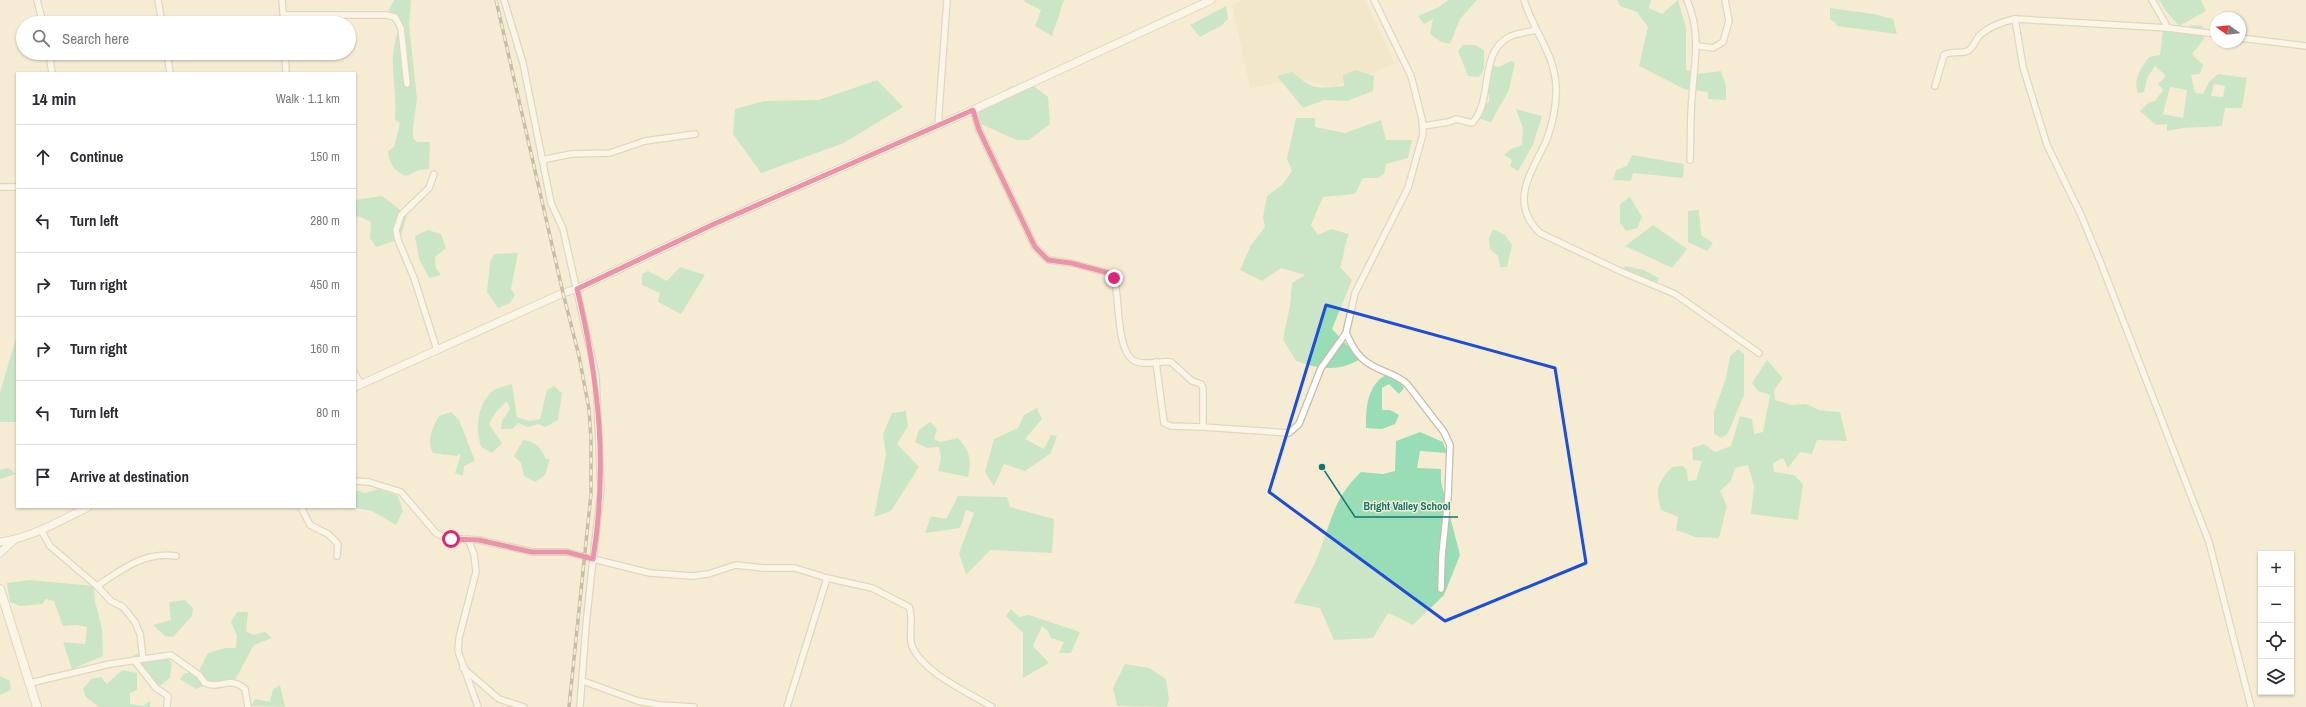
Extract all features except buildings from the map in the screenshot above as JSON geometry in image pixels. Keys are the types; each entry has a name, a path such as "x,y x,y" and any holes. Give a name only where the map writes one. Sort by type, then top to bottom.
{"main road":[{"path":"0,589 37,707"}],"street":[{"path":"38,0 41,16"},
{"path":"158,0 161,16"},
{"path":"282,0 284,15 386,15 395,17 401,28 407,84"},
{"path":"504,0 523,63 542,160 552,203 563,229 594,370 598,415 601,491 586,625 580,707"},
{"path":"938,125 947,0"},
{"path":"358,386 563,293 577,289 714,224 973,110 1211,0"},
{"path":"1156,362 1164,423 1171,426 1289,433 1299,424 1321,368 1346,333 1355,293 1410,182 1423,134 1423,126 1411,76 1374,0"},
{"path":"1524,0 1536,30 1552,59 1556,95 1553,118 1547,138 1524,185 1526,206 1530,223 1540,233 1620,271 1675,294 1759,353"},
{"path":"1687,0 1693,14 1698,46 1692,95 1690,160"},
{"path":"1698,46 1713,48 1723,42 1729,21 1725,0"},
{"path":"2152,0 2168,28"},
{"path":"2015,20 2023,67 2047,145 2081,215 2106,275 2209,542 2251,707"},
{"path":"1935,86 1944,56 1967,51 1975,44 1979,36 1994,25 2015,20 2168,28 2210,33"},
{"path":"1423,126 1449,122 1456,119 1472,123 1481,112 1490,65 1497,48 1510,36 1536,30"},
{"path":"2246,39 2306,46"},
{"path":"50,60 52,72"},
{"path":"168,60 170,72"},
{"path":"285,60 286,72"},
{"path":"973,110 982,137 1035,247 1048,260 1071,263 1112,275 1115,280 1119,322 1129,356 1136,362 1171,362 1192,381 1198,382 1202,385 1203,427"},
{"path":"542,160 572,154 610,154 645,141 696,134"},
{"path":"434,174 430,188 401,215 396,230 398,240 414,278 437,350"},
{"path":"0,188 16,187"},
{"path":"1346,333 1356,351 1363,359 1400,378 1406,384 1444,432 1450,445 1448,497 1442,555 1441,589"},
{"path":"356,481 369,482 401,492 439,535 451,539 468,539 523,551 545,553 567,552 650,573 671,575 699,576 736,565 763,568 795,568 827,578 872,588 907,605 911,615 912,645 917,655 938,674 992,707"},
{"path":"0,542 14,540 41,530 86,508"},
{"path":"302,508 310,525 326,532 338,544 337,556"},
{"path":"41,530 50,546 111,601 123,607 135,622 140,634 143,658"},
{"path":"468,539 474,554 476,572 458,645 463,668 477,706"},
{"path":"0,554 14,540"},
{"path":"96,586 132,563 155,556 176,556"},
{"path":"787,707 827,578"},
{"path":"30,683 143,658 171,655 208,684 231,682 238,684 245,690 248,707"},
{"path":"134,660 156,688 168,696 167,707"},
{"path":"463,668 500,698 524,707"},
{"path":"583,681 638,701 660,705 694,707"}],"highlighted area":[{"path":"1326,305 1555,368 1586,563 1445,621 1269,492"}],"shaded area":[{"path":"1243,0 1365,0 1395,64 1332,87 1300,79 1250,88 1232,5"}],"green space":[{"path":"394,0 411,0 409,24 417,99 413,138 417,142 430,142 429,169 419,170 406,176 395,169 391,163 388,151 394,147 400,123 395,120 396,106 393,71 394,44 399,25 392,18 389,9"},
{"path":"1024,0 1064,0 1052,36 1035,26 1041,10 1025,2"},
{"path":"1448,0 1477,0 1460,19 1450,44 1441,42 1430,34 1433,19 1424,24 1418,16 1439,7"},
{"path":"1617,0 1651,0 1649,8 1662,14 1678,0 1686,28 1686,70 1698,74 1721,71 1726,85 1726,100 1708,99 1708,92 1684,89 1639,66 1648,27 1637,12 1620,6"},
{"path":"2159,0 2201,0 2206,11 2179,26 2165,10"},
{"path":"1226,6 1228,19 1221,26 1200,37 1190,25"},
{"path":"1830,8 1874,14 1893,19 1897,34 1837,26 1835,22 1830,20"},
{"path":"2192,25 2203,26 2204,39 2192,54 2203,65 2200,74 2191,75 2195,93 2203,94 2209,82 2218,74 2247,78 2242,108 2225,108 2222,126 2183,128 2167,131 2167,124 2156,125 2140,111 2149,102 2155,101 2163,90 2158,84 2166,76 2155,66 2147,78 2144,92 2138,93 2136,83 2141,70 2149,57 2160,55 2163,29 2182,32","holes":["2214,84 2225,86 2223,97 2211,96","2170,87 2187,90 2183,118 2163,114"]},
{"path":"1463,45 1475,45 1484,50 1484,69 1479,77 1468,76 1458,51"},
{"path":"1511,61 1515,62 1509,90 1491,122 1477,118 1482,106 1489,102 1489,94 1482,91 1488,65 1499,67"},
{"path":"1356,70 1374,76 1373,91 1347,101 1324,100 1303,108 1277,76 1292,72 1316,87 1344,86 1343,75"},
{"path":"877,80 903,107 844,143 761,173 733,134 735,109 764,101 819,100"},
{"path":"1012,86 1035,87 1048,97 1050,124 1029,140 1016,140 979,123 979,106"},
{"path":"1516,109 1542,116 1533,145 1518,171 1510,166 1512,160 1504,155 1511,149 1522,145 1523,129"},
{"path":"1296,118 1315,118 1315,127 1345,133 1381,120 1386,140 1412,140 1408,158 1386,164 1384,174 1378,178 1363,178 1355,194 1323,197 1311,225 1318,235 1331,229 1349,234 1340,267 1352,280 1332,329 1360,359 1345,366 1329,368 1312,366 1296,361 1283,339 1290,306 1292,283 1305,275 1281,268 1262,281 1240,270 1251,245 1265,227 1263,217 1267,196 1282,185 1292,171 1287,159"},
{"path":"1632,155 1684,164 1683,178 1633,173 1631,181 1613,180 1616,170 1627,166"},
{"path":"382,196 407,215 400,239 376,247 370,238 371,222 358,216 356,218 356,200"},
{"path":"1630,197 1642,217 1637,228 1626,231 1620,223 1620,204"},
{"path":"1699,210 1701,235 1713,243 1707,251 1688,242 1688,211"},
{"path":"1653,225 1687,249 1672,268 1625,246"},
{"path":"1493,229 1505,235 1512,245 1507,267 1500,267 1498,256 1490,249 1489,238"},
{"path":"428,230 441,234 446,248 435,257 436,268 441,275 429,278 419,259 415,236"},
{"path":"518,253 511,289 515,295 510,303 498,308 487,292 490,262 494,254"},
{"path":"1625,266 1644,270 1659,278 1655,285 1628,278 1623,274"},
{"path":"680,267 705,275 681,314 658,302 660,293 642,285 642,274 648,271 667,281"},
{"path":"16,338 16,422 0,422 0,392"},
{"path":"1738,349 1744,354 1744,395 1728,433 1722,438 1714,434 1714,412 1726,378 1730,356"},
{"path":"1767,360 1783,378 1774,390 1775,400 1792,405 1806,404 1819,410 1840,412 1847,441 1817,440 1812,454 1800,452 1788,468 1783,458 1773,463 1774,472 1794,475 1803,484 1798,520 1751,514 1754,486 1748,465 1735,468 1731,481 1720,491 1727,506 1719,538 1695,537 1676,530 1678,517 1661,510 1658,496 1660,482 1672,467 1683,466 1687,470 1688,481 1696,480 1702,461 1693,460 1692,448 1704,444 1715,452 1731,446 1740,416 1752,419 1754,434 1763,432 1770,395 1758,391 1752,383"},
{"path":"1386,375 1397,380 1404,388 1399,394 1389,384 1382,388 1382,410 1390,410 1399,415 1395,424 1382,429 1366,428 1367,405 1371,391 1380,379"},
{"path":"512,384 517,417 530,421 540,419 547,390 554,386 562,393 558,420 545,427 538,424 528,427 518,423 512,429 501,429 502,421 510,409 507,401 496,412 489,424 502,443 492,453 481,447 479,440 478,424 481,409 488,395 494,390"},
{"path":"1037,408 1042,419 1025,439 1044,449 1051,435 1057,436 1051,453 1025,471 1004,464 994,486 985,472 994,439 1018,428 1024,415"},
{"path":"906,411 908,426 897,444 919,467 891,511 874,517 886,455 883,434 892,413"},
{"path":"451,412 459,420 475,461 464,466 463,476 455,473 461,453 457,456 433,453 430,443 431,434 439,416"},
{"path":"930,422 937,429 934,439 940,442 958,438 965,447 970,461 968,477 938,471 941,458 939,447 927,448 915,442 919,430"},
{"path":"1420,432 1443,442 1447,453 1420,451 1417,468 1441,469 1441,482 1460,555 1444,595 1413,625 1388,613 1373,638 1334,640 1320,608 1294,603 1315,563 1335,508 1352,481 1361,472 1383,474 1395,471 1396,441"},
{"path":"523,440 535,444 540,448 546,459 550,459 545,475 535,482 524,476 521,463 514,456"},
{"path":"8,468 16,474 0,479 0,470"},
{"path":"378,489 398,496 403,511 396,525 372,511 356,508 356,490 365,493"},
{"path":"958,496 1007,497 1010,507 1054,519 1052,553 990,550 966,575 959,553 974,513 966,510 960,528 925,533 931,516 946,519"},
{"path":"29,580 94,586 95,601 102,629 103,656 72,669 63,642 85,644 87,627 77,625 63,626 54,601 46,599 42,604 20,606 10,602 7,583"},
{"path":"185,600 193,608 192,616 173,637 165,636 153,625 171,620 169,602"},
{"path":"1011,609 1019,617 1029,615 1080,632 1071,653 1059,653 1064,642 1051,638 1048,631 1042,626 1033,646 1049,663 1023,678 1023,633 1006,616"},
{"path":"237,612 248,612 246,631 253,635 265,632 272,638 254,645 231,687 210,683 196,689 180,679 185,673 198,673 208,653 225,648 236,648 237,635 231,622"},
{"path":"142,652 150,660 166,657 172,663 170,678 161,685 154,686 140,668 134,655"},
{"path":"1125,664 1149,668 1166,679 1169,699 1167,707 1117,706 1113,688"},
{"path":"122,670 137,673 137,690 130,693 130,704 143,706 150,701 150,707 99,707 86,697 83,689 91,679 101,677 107,684"},
{"path":"0,676 10,681 11,690 0,695"},
{"path":"280,685 285,707 251,706 255,699 270,702 273,689"}],"railway":[{"path":"496,0 563,293 579,356 589,409 591,439 591,494 569,707"}],"place":[{"name":"Bright Valley School","path":"1322,467"}],"route":[{"path":"451,539 479,540 532,552 567,552 593,559 597,536 601,491 596,376 577,289 714,224 973,110 979,128 996,166 1007,185 1035,247 1040,254 1048,260 1071,263 1109,273 1114,278"}]}
